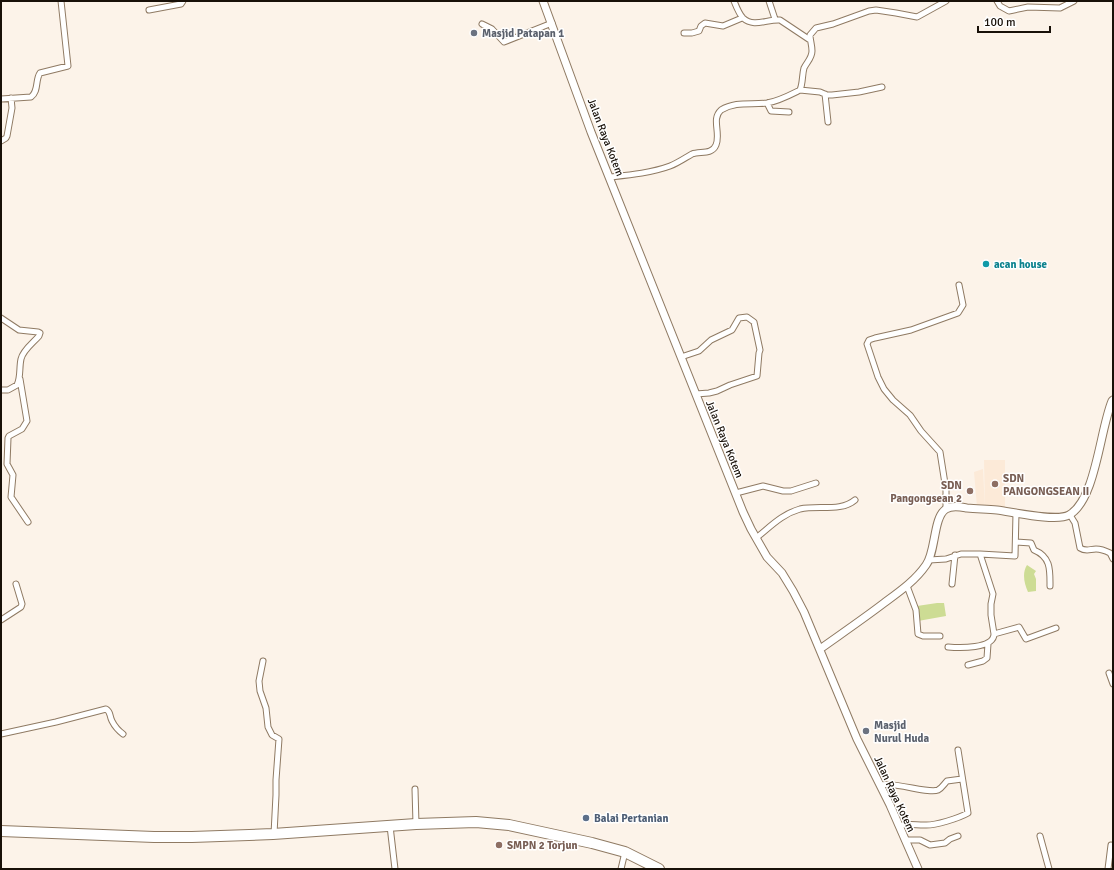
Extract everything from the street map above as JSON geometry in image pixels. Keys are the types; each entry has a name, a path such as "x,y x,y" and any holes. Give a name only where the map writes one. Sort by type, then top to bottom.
{"highway":[{"path":"1,832 154,837 274,834 416,824 476,822 509,825 578,839 625,852 659,869"}],"street":[{"path":"1,99 31,97 36,91 38,75 40,73 68,66 61,1"},
{"path":"149,10 181,4 183,1"},
{"name":"Jalan Raya Kotem","path":"543,1 591,132 742,512 767,557 782,573 793,591 820,649 840,702 918,869"},
{"path":"734,1 742,18 756,24 775,19 784,22 810,40"},
{"path":"769,1 775,19"},
{"path":"800,90 804,70 807,62 812,57 810,35 812,30 876,10 896,12 917,17 946,1"},
{"path":"996,1 1000,6 1009,11 1028,7 1060,8 1074,1"},
{"path":"684,33 699,31 701,26 705,23 723,26 742,18"},
{"path":"482,24 492,29 502,42 504,42 552,23"},
{"path":"610,177 624,176 666,168 692,155 707,152 713,149 717,144 718,132 716,117 721,110 742,104 767,103 800,90 832,95 859,92 882,87"},
{"path":"825,94 828,122"},
{"path":"1,141 7,136 12,108 11,98"},
{"path":"767,103 771,111 789,112"},
{"path":"820,649 907,586 929,560 938,523 946,508 946,490 940,452 921,431 910,415 893,400 884,389 878,377 867,344 869,340 911,330 958,313 963,305 959,285"},
{"path":"681,357 700,351 711,340 732,330 739,318 747,317 754,322 760,350 757,376 730,385 718,391 696,394"},
{"path":"1,318 19,330 40,333 39,336 27,348 21,359 20,379 27,421 22,429 8,438 7,464 13,475 11,497 28,522"},
{"path":"1,390 14,387 20,379"},
{"path":"946,508 955,507 1056,517 1070,515 1081,503 1090,485 1107,414 1113,400"},
{"path":"736,494 763,486 783,491 792,491 816,483"},
{"path":"756,538 776,521 797,510 837,506 855,500"},
{"path":"929,560 946,559 955,555 966,553 1014,556 1016,542 1016,513"},
{"path":"1070,515 1075,523 1080,548 1085,551 1099,549 1111,552 1113,559"},
{"path":"1016,542 1031,543 1034,550 1041,553 1046,558 1050,568 1050,586"},
{"path":"948,647 988,644 992,642 994,638 991,615 993,594 980,554"},
{"path":"952,584 955,555"},
{"path":"1,620 21,607 22,604 16,584"},
{"path":"907,586 916,610 918,634 923,636 940,636"},
{"path":"994,634 1019,627 1022,629 1026,639 1056,628"},
{"path":"968,665 983,661 987,658 988,644"},
{"path":"263,661 259,681 260,691 266,708 268,727 272,735 279,739 274,834"},
{"path":"1109,673 1113,684"},
{"path":"1,734 106,709 110,712 112,721 118,730 123,734"},
{"path":"899,826 912,824 928,825 966,814 968,811 958,750"},
{"path":"880,785 888,784 936,791 940,789 947,781 962,779"},
{"path":"415,789 416,824"},
{"path":"390,826 395,869"},
{"path":"905,840 920,840 930,845 945,843 958,836"},
{"path":"1040,836 1049,869"},
{"path":"1108,869 1110,846"},
{"path":"621,869 625,852"}],"shaded area":[{"name":"SDN PANGONGSEAN II","path":"984,460 1005,460 1005,510 985,508"},
{"name":"SDN PANGONGSEAN II","path":"983,469 985,508 977,507 974,472"}],"green space":[{"path":"1027,565 1036,571 1034,574 1036,579 1036,591 1028,592 1024,575"},
{"path":"944,603 946,616 918,621 917,606"}],"place":[{"name":"Masjid Patapan 1","path":"474,33"},
{"name":"acan house","path":"986,264"},
{"name":"SDN PANGONGSEAN II","path":"995,484"},
{"name":"SDN Pangongsean 2","path":"970,491"},
{"name":"Masjid Nurul Huda","path":"866,731"},
{"name":"Balai Pertanian","path":"586,818"},
{"name":"SMPN 2 Torjun","path":"499,845"}]}
